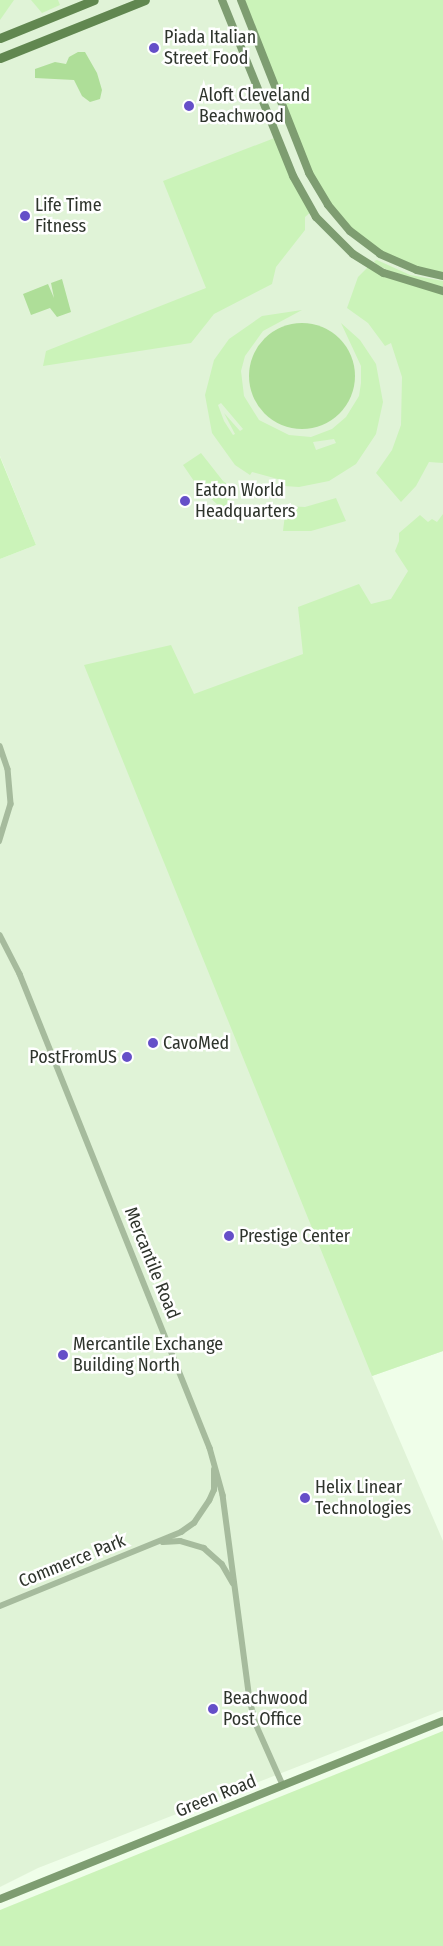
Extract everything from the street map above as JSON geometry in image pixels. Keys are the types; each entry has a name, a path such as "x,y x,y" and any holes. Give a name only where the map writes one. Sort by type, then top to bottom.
{"main road":[{"path":"0,38 94,0"},
{"path":"115,12 131,0"},
{"path":"0,58 145,0"}],"street":[{"path":"222,0 293,176 316,217 353,254 384,273 443,292"},
{"path":"241,0 309,173 328,205 350,231 380,254 417,270 443,276"},
{"path":"0,746 8,769 11,804 0,841"},
{"name":"Mercantile Road","path":"0,935 20,974 214,1461 223,1495 253,1714 283,1785"},
{"name":"Commerce Park","path":"0,1606 156,1544 181,1532 203,1513 214,1490 214,1461"},
{"name":"Commerce Park","path":"156,1544 180,1541 204,1548 222,1564 236,1590"},
{"name":"Green Road","path":"0,1899 443,1720"}],"shaded area":[{"path":"0,0 443,0 443,1351 372,1376 443,1541 443,1710 38,1868 0,1887 0,559 36,545 0,456"},
{"path":"0,0 14,0 0,20"},
{"path":"31,0 58,0 60,5 42,13"},
{"path":"241,0 443,0 443,276 417,270 365,243 316,187"},
{"path":"78,52 85,52 97,73 102,90 100,99 90,102 82,96 74,80 35,78 35,69 55,62 66,64 69,57"},
{"path":"277,137 312,211 305,217 305,230 276,267 272,284 214,314 191,343 43,366 46,351 206,288 163,181"},
{"path":"377,260 410,275 443,281 443,287 397,275 376,264 374,261"},
{"path":"370,265 443,291 443,463 429,462 416,486 401,502 376,473 392,450 401,425 402,377 391,343 385,346 368,323 347,308 358,277"},
{"path":"62,279 71,312 57,317 50,308 31,315 23,294 48,284 54,298 51,283"},
{"path":"302,310 263,331 245,356 241,371 244,396 259,420 289,435 311,437 332,429 346,417 359,396 361,366 341,323 360,340 376,364 383,402 376,434 356,464 329,481 299,487 284,486 285,481 252,472 250,475 235,465 212,433 205,395 214,360 229,339 262,316","holes":["221,403 243,429 240,431 224,413 235,434 233,435 224,421 218,405","334,439 336,443 316,450 313,442"]},
{"path":"302,323 322,327 339,339 351,356 355,376 351,396 339,413 322,425 302,429 282,425 265,413 253,396 249,376 253,356 265,339 282,327"},
{"path":"201,453 223,481 235,490 223,510 196,484 183,465"},
{"path":"0,457 36,545 0,559"},
{"path":"336,498 346,521 311,531 283,531 286,506 305,507"},
{"path":"443,514 443,1351 372,1376 84,665 171,645 194,694 303,654 298,607 359,584 371,604 391,599 408,571 395,551 399,541 399,533 420,515 428,522 432,519 437,522"},
{"path":"443,1731 443,1946 0,1946 0,1910"}],"place":[{"name":"Piada Italian Street Food","path":"154,48"},
{"name":"Aloft Cleveland Beachwood","path":"189,106"},
{"name":"Life Time Fitness","path":"25,216"},
{"name":"Eaton World Headquarters","path":"185,501"},
{"name":"CavoMed","path":"153,1043"},
{"name":"PostFromUS","path":"127,1057"},
{"name":"Prestige Center","path":"229,1236"},
{"name":"Mercantile Exchange Building North","path":"63,1355"},
{"name":"Helix Linear Technologies","path":"305,1498"},
{"name":"Beachwood Post Office","path":"213,1709"}]}
